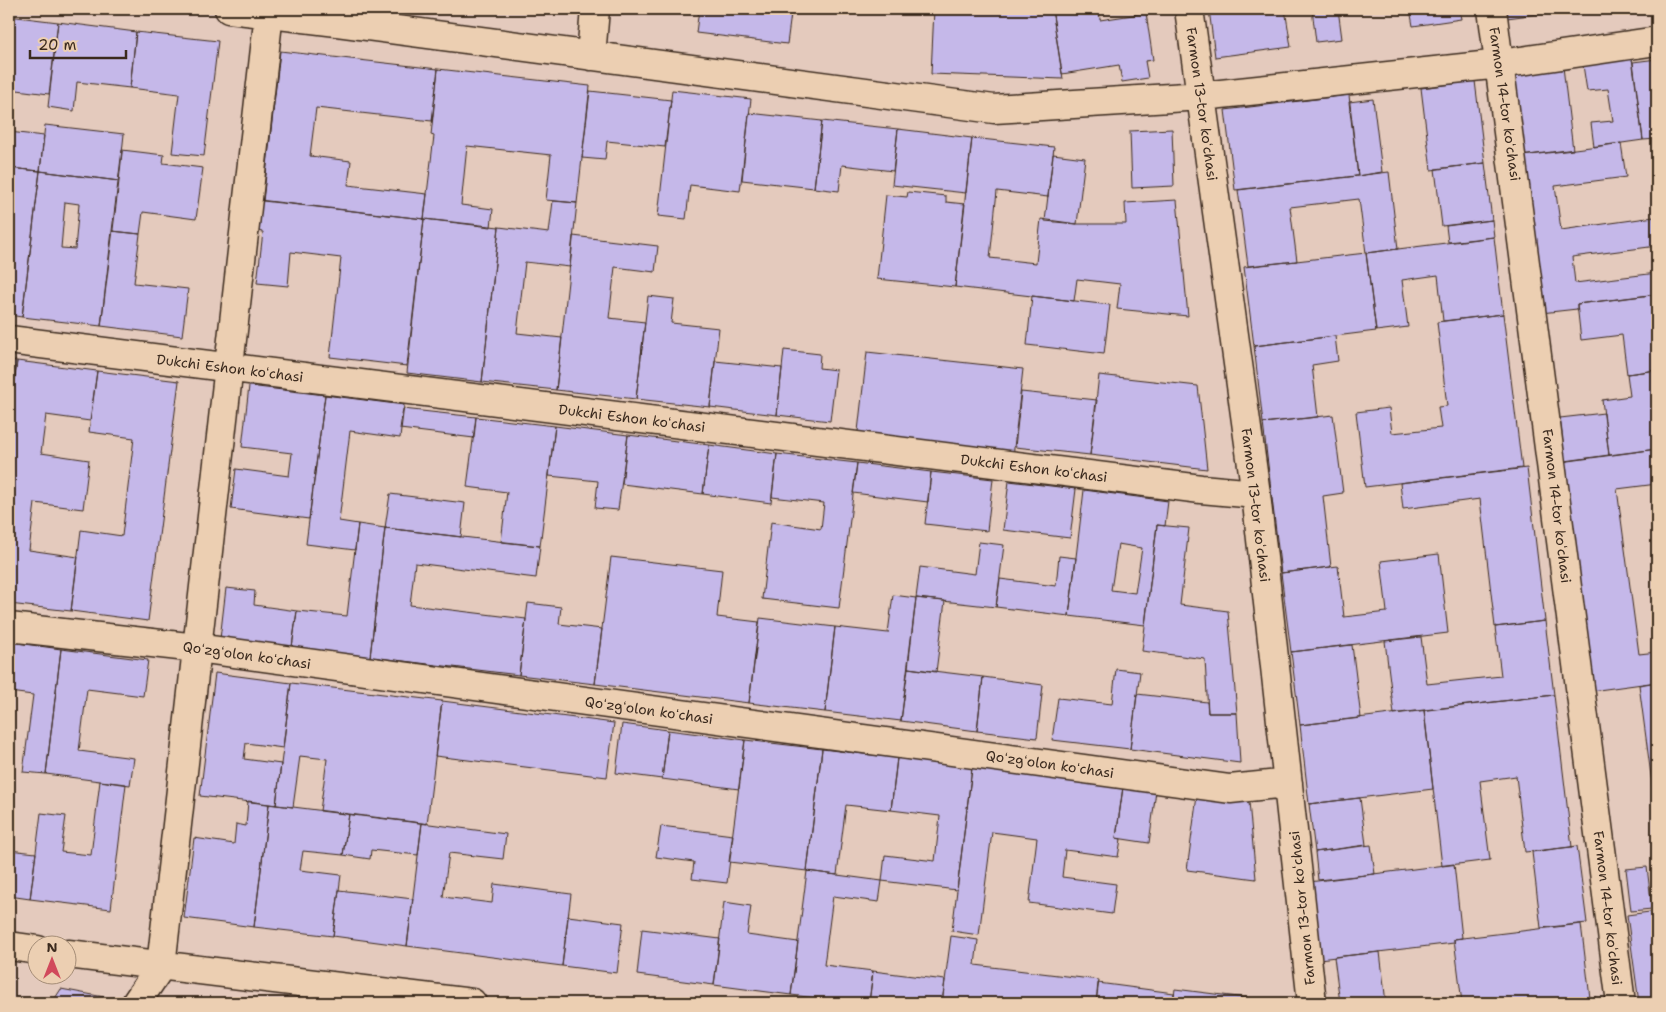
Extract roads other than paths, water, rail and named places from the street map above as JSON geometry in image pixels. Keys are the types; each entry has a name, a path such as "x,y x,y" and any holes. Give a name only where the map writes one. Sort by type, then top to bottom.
{"street":[{"path":"229,9 269,14 342,15 591,56 994,109 1202,96 1500,64 1657,41"},
{"path":"591,56 595,9"},
{"name":"Farmon 13-tor koʻchasi","path":"1188,9 1202,96 1256,494 1312,1003"},
{"name":"Farmon 14-tor koʻchasi","path":"1492,9 1621,1003"},
{"path":"136,1003 161,966 269,14"},
{"name":"Dukchi Eshon koʻchasi","path":"9,340 1201,489 1256,494"},
{"name":"Qoʻzgʻolon koʻchasi","path":"9,627 197,648 1230,789 1288,783"},
{"path":"9,946 28,949"},
{"path":"78,955 472,1003"}]}
